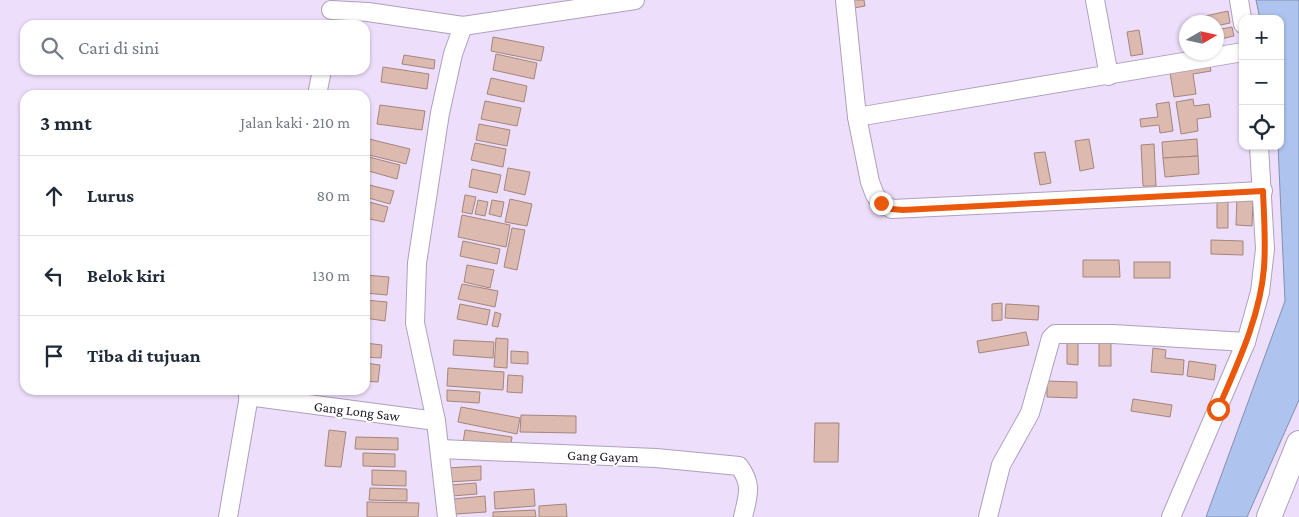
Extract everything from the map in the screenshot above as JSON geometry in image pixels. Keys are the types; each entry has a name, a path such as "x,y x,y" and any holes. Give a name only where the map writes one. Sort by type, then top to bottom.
{"main road":[{"path":"1269,517 1299,443"}],"street":[{"path":"331,12 368,12 463,26 635,0"},
{"path":"846,0 857,117 875,195 881,203 892,209 1263,191"},
{"path":"1095,0 1109,76"},
{"path":"1239,0 1242,15"},
{"path":"447,517 436,421 415,323 417,263 440,113 453,54 463,26"},
{"path":"857,117 1239,53"},
{"path":"318,90 321,75"},
{"path":"1171,517 1246,342 1264,269 1263,191 1259,150"},
{"path":"988,517 1001,465 1030,413 1051,338 1055,334 1113,334 1246,342"},
{"path":"228,517 249,395"},
{"name":"Gang Long Saw","path":"262,395 436,421"},
{"name":"Gang Gayam","path":"440,449 646,458 739,466 747,478 749,490 743,517"}],"water":[{"path":"1256,0 1299,0 1299,400 1247,517 1206,517 1285,301 1278,150 1284,150 1284,15 1259,15"}],"building":[{"path":"852,0 864,0 865,6 854,8"},
{"path":"1228,11 1230,23 1224,24 1224,15 1210,15"},
{"path":"1232,27 1234,36 1224,38 1224,28"},
{"path":"1139,30 1143,54 1131,56 1127,32"},
{"path":"493,37 544,47 541,61 491,51"},
{"path":"496,54 537,63 534,79 493,70"},
{"path":"404,55 435,60 434,69 402,64"},
{"path":"1209,61 1211,71 1193,74 1196,94 1174,97 1169,67"},
{"path":"383,67 429,74 427,89 381,82"},
{"path":"491,78 527,86 524,102 487,94"},
{"path":"1193,99 1194,106 1209,104 1211,117 1197,119 1198,131 1181,134 1176,102"},
{"path":"485,101 521,108 517,126 481,119"},
{"path":"1169,102 1173,131 1160,133 1159,125 1141,127 1140,119 1158,117 1156,104"},
{"path":"380,105 425,111 422,130 377,124"},
{"path":"479,124 510,130 507,146 476,140"},
{"path":"370,139 410,149 406,164 370,155"},
{"path":"1089,139 1094,168 1080,171 1075,141"},
{"path":"1197,139 1198,156 1163,158 1162,142"},
{"path":"475,143 506,149 503,167 471,160"},
{"path":"1154,144 1156,186 1143,186 1141,145"},
{"path":"1045,152 1051,183 1040,185 1034,153"},
{"path":"1198,156 1199,174 1165,177 1163,158"},
{"path":"370,157 400,165 397,179 370,171"},
{"path":"508,168 530,172 525,195 504,190"},
{"path":"472,169 501,175 497,193 469,187"},
{"path":"370,185 394,191 390,204 370,198"},
{"path":"465,195 476,197 472,214 462,212"},
{"path":"1217,196 1228,197 1228,228 1217,228"},
{"path":"1237,197 1253,198 1252,226 1236,225"},
{"path":"510,199 532,204 527,226 505,222"},
{"path":"478,200 488,202 485,216 475,214"},
{"path":"492,200 504,202 501,217 489,214"},
{"path":"370,202 388,207 384,222 370,219"},
{"path":"462,215 510,225 506,247 458,237"},
{"path":"512,228 525,230 517,270 504,267"},
{"path":"1211,240 1243,241 1243,255 1211,254"},
{"path":"463,241 500,249 497,264 460,256"},
{"path":"1083,260 1119,260 1120,277 1083,277"},
{"path":"1134,262 1170,262 1170,278 1134,278"},
{"path":"467,265 494,270 490,288 464,282"},
{"path":"370,275 389,277 387,295 370,293"},
{"path":"462,284 498,291 495,307 458,299"},
{"path":"370,300 387,302 385,321 370,319"},
{"path":"1002,303 1002,320 992,321 992,304"},
{"path":"460,304 490,310 487,325 457,319"},
{"path":"1006,304 1039,306 1038,320 1005,318"},
{"path":"495,312 501,314 498,327 492,326"},
{"path":"1026,332 1029,345 979,353 977,341"},
{"path":"496,338 508,339 507,368 494,367"},
{"path":"454,340 494,342 493,358 453,355"},
{"path":"1067,340 1078,340 1078,365 1067,364"},
{"path":"1099,340 1111,340 1111,366 1099,366"},
{"path":"370,344 382,345 381,358 370,357"},
{"path":"1153,348 1166,350 1165,358 1184,360 1183,375 1151,372"},
{"path":"511,351 528,352 528,364 511,363"},
{"path":"1189,361 1216,365 1214,380 1187,376"},
{"path":"370,364 380,365 378,382 370,381"},
{"path":"448,368 504,372 503,390 447,386"},
{"path":"508,375 523,376 522,393 507,392"},
{"path":"1047,381 1077,382 1077,398 1047,397"},
{"path":"447,390 480,392 479,403 447,401"},
{"path":"1133,399 1172,405 1170,417 1131,411"},
{"path":"461,407 520,418 517,434 458,422"},
{"path":"521,415 576,416 576,433 520,432"},
{"path":"815,423 839,423 838,462 814,462"},
{"path":"329,430 346,432 341,467 325,466"},
{"path":"465,430 512,437 510,450 463,443"},
{"path":"356,437 398,438 398,450 355,449"},
{"path":"363,453 395,454 395,467 363,466"},
{"path":"481,466 481,480 448,482 447,468"},
{"path":"372,470 406,471 406,486 372,485"},
{"path":"476,483 477,494 452,496 451,485"},
{"path":"370,488 407,489 407,501 369,500"},
{"path":"534,489 535,506 495,509 494,492"},
{"path":"485,496 486,512 455,514 453,499"},
{"path":"367,502 419,503 418,517 367,517"},
{"path":"566,504 567,517 539,517 539,506"},
{"path":"535,510 536,517 493,517 493,512"}],"route":[{"path":"881,203 892,209 903,210 1263,191 1265,249 1260,292 1246,342 1218,409"}]}
